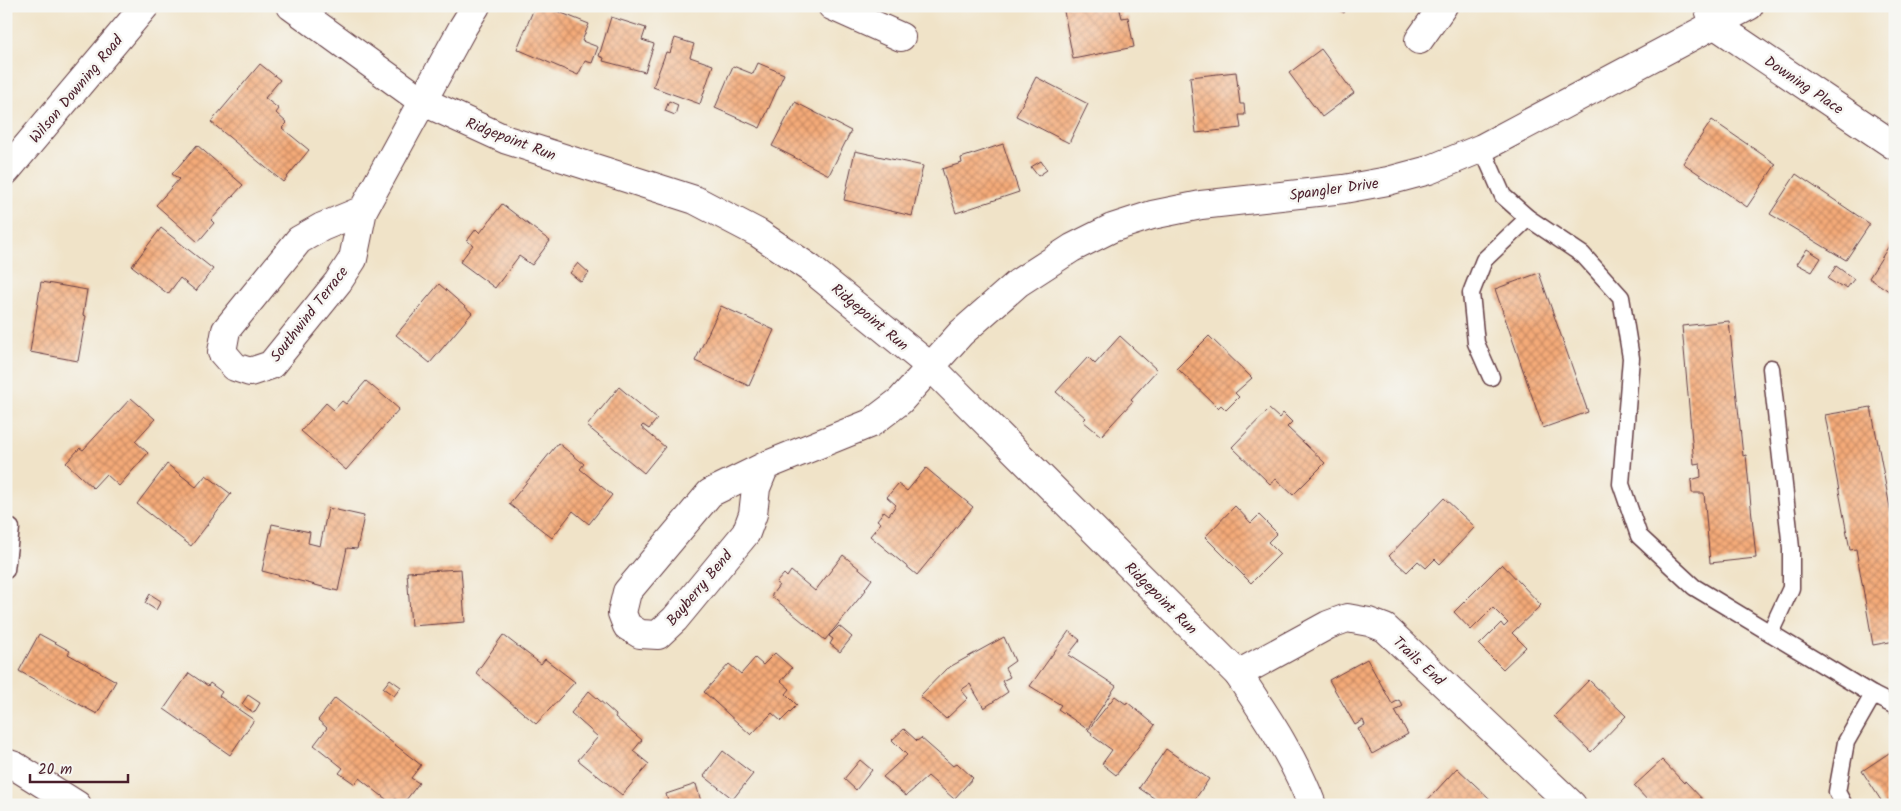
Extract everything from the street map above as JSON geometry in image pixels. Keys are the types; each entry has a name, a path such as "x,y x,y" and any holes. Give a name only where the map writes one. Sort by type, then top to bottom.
{"street":[{"name":"Wilson Downing Road","path":"6,171 145,6"},
{"name":"Ridgepoint Run","path":"291,6 422,101 508,140 695,200 758,233 811,269 931,368 1238,674 1277,731 1304,784 1312,805"},
{"name":"Southwind Terrace","path":"363,210 322,227 299,240 282,260 226,330 222,352 235,366 250,372 272,365 338,282 352,258 363,210 476,6"},
{"path":"832,6 901,37"},
{"path":"1419,40 1443,6"},
{"name":"Spangler Drive","path":"931,368 961,333 1018,283 1072,248 1112,228 1152,215 1201,205 1344,189 1388,181 1429,170 1482,148 1711,15 1748,6"},
{"name":"Downing Place","path":"1711,15 1895,146"},
{"name":"Bayberry Bend","path":"765,466 756,488 753,514 746,533 675,619 658,635 640,634 626,626 622,613 627,592 710,493 765,466 872,423 900,401 931,368"},
{"name":"Trails End","path":"1238,674 1328,625 1347,618 1369,622 1384,628 1572,805"},
{"path":"6,763 15,766 77,805"}],"lane":[{"path":"1482,148 1503,196 1528,218 1583,255 1621,298 1631,358 1621,484 1639,536 1694,587 1873,695 1895,706"},
{"path":"1491,377 1476,343 1471,293 1484,260 1528,218"},
{"path":"1770,633 1791,588 1791,548 1771,368"},
{"path":"6,570 11,528"},
{"path":"1844,805 1837,792 1846,742 1873,695"}],"building":[{"path":"535,6 544,6 589,24 582,41 598,47 592,63 585,61 578,75 517,49"},
{"path":"1063,6 1119,6 1122,18 1128,17 1134,47 1073,59"},
{"path":"1334,6 1348,6 1344,13"},
{"path":"611,17 646,28 642,40 654,44 645,72 603,61 604,58 599,56"},
{"path":"675,38 694,44 690,57 713,65 700,104 653,87 666,52 670,53"},
{"path":"1321,49 1354,93 1322,117 1289,73"},
{"path":"758,63 784,74 760,128 715,108 733,66 753,74"},
{"path":"260,64 280,80 265,98 279,109 276,113 287,123 282,128 309,150 283,182 211,122"},
{"path":"1236,72 1240,104 1244,104 1245,115 1239,115 1241,128 1196,133 1190,77"},
{"path":"1036,77 1088,104 1069,143 1016,116"},
{"path":"669,101 678,105 675,115 665,111"},
{"path":"795,102 851,131 829,175 772,146"},
{"path":"1712,120 1776,164 1747,207 1683,163"},
{"path":"1003,144 1019,192 956,213 942,169 962,163 961,158"},
{"path":"197,145 243,185 211,220 214,223 198,242 156,205 179,179 172,174"},
{"path":"855,151 923,166 912,216 844,200"},
{"path":"1041,161 1047,170 1038,176 1031,167"},
{"path":"1796,174 1870,224 1846,260 1770,214"},
{"path":"502,204 550,241 532,265 519,256 495,288 460,262 473,245 467,241 476,229 480,233"},
{"path":"161,228 213,269 196,291 180,278 168,294 132,266"},
{"path":"1892,241 1895,243 1895,295 1869,278"},
{"path":"1807,249 1821,258 1812,272 1797,264"},
{"path":"578,263 589,273 581,282 570,273"},
{"path":"1836,266 1854,279 1847,288 1843,285 1841,287 1828,279"},
{"path":"1539,273 1588,412 1543,428 1495,289"},
{"path":"41,282 87,290 83,315 86,316 78,361 30,352"},
{"path":"439,284 472,313 430,363 396,335"},
{"path":"721,306 774,330 749,386 695,361"},
{"path":"1729,321 1743,456 1746,455 1756,558 1710,563 1704,493 1692,493 1691,480 1701,477 1700,463 1694,464 1682,326"},
{"path":"1120,336 1157,370 1131,399 1133,401 1101,436 1083,421 1086,418 1056,392 1088,357 1095,364"},
{"path":"1209,336 1252,378 1235,393 1239,397 1226,410 1221,405 1218,408 1177,368"},
{"path":"366,381 399,409 346,470 301,431 326,403 334,410 342,401 346,404"},
{"path":"619,387 657,419 649,429 643,425 641,427 665,447 644,473 587,426"},
{"path":"131,398 155,419 135,441 148,453 119,486 106,474 93,488 66,463 80,448 83,450"},
{"path":"1871,407 1895,534 1895,641 1873,645 1856,549 1850,550 1825,415"},
{"path":"1269,409 1279,418 1283,413 1292,422 1287,427 1325,463 1293,495 1276,479 1270,484 1232,447"},
{"path":"558,443 584,464 580,469 612,495 589,524 573,511 552,538 509,504"},
{"path":"167,464 196,487 206,475 231,494 191,546 137,504"},
{"path":"926,468 973,507 917,575 870,536 881,523 877,520 884,511 889,515 896,505 887,497 898,484 907,491"},
{"path":"1444,498 1475,527 1440,564 1435,559 1426,568 1418,561 1407,572 1389,556"},
{"path":"1235,506 1251,523 1259,515 1277,533 1268,542 1280,554 1251,583 1205,537"},
{"path":"328,508 364,516 357,549 347,548 338,591 262,571 272,524 310,532 308,543 320,546"},
{"path":"843,555 872,579 866,590 825,640 771,596 779,585 776,583 784,574 787,577 791,571 815,591"},
{"path":"1502,564 1541,605 1512,633 1526,647 1503,669 1479,645 1501,623 1504,627 1508,623 1493,608 1471,630 1454,612"},
{"path":"461,569 465,622 411,626 407,572"},
{"path":"150,594 161,601 156,610 145,603"},
{"path":"839,626 852,637 840,652 830,644 833,639 829,636"},
{"path":"1069,631 1080,640 1068,655 1116,686 1087,729 1058,709 1061,705 1030,686"},
{"path":"39,634 70,651 68,654 116,681 97,714 19,671"},
{"path":"503,635 541,664 545,659 575,682 536,724 476,673"},
{"path":"1004,637 1015,661 1005,668 1010,677 1002,681 1008,692 984,708 970,684 961,690 968,698 946,719 920,696 946,669"},
{"path":"775,653 792,668 781,681 790,689 786,694 797,705 781,721 772,713 751,735 704,692 729,664 741,674 755,658 763,665"},
{"path":"1367,659 1392,704 1399,700 1403,706 1395,711 1408,734 1372,754 1358,729 1365,725 1363,720 1355,725 1329,680"},
{"path":"189,673 208,686 210,683 222,692 219,696 254,720 230,755 164,709"},
{"path":"390,679 401,687 394,696 383,688"},
{"path":"1589,680 1626,716 1591,752 1554,716"},
{"path":"589,691 642,740 633,751 649,764 622,795 578,760 598,737 571,713"},
{"path":"248,695 260,703 254,713 242,704"},
{"path":"1115,696 1126,704 1127,702 1155,725 1116,775 1102,764 1112,750 1091,735 1092,733 1088,730"},
{"path":"335,698 421,765 411,778 419,783 403,804 395,799 391,803 359,778 355,784 339,773 343,768 314,745 327,728 318,720"},
{"path":"904,729 917,741 921,738 953,766 957,763 973,778 954,799 928,776 906,796 883,777 907,755 892,740"},
{"path":"1166,749 1209,779 1191,805 1164,805 1139,788"},
{"path":"1895,749 1895,805 1884,805 1862,771"},
{"path":"723,751 753,774 733,799 704,776"},
{"path":"860,760 872,770 856,790 844,779"},
{"path":"1662,760 1708,805 1652,805 1634,786"},
{"path":"1457,768 1490,799 1484,805 1423,805"},
{"path":"696,784 702,805 669,805 666,794"},
{"path":"737,800 738,805 725,805 725,804"}]}
